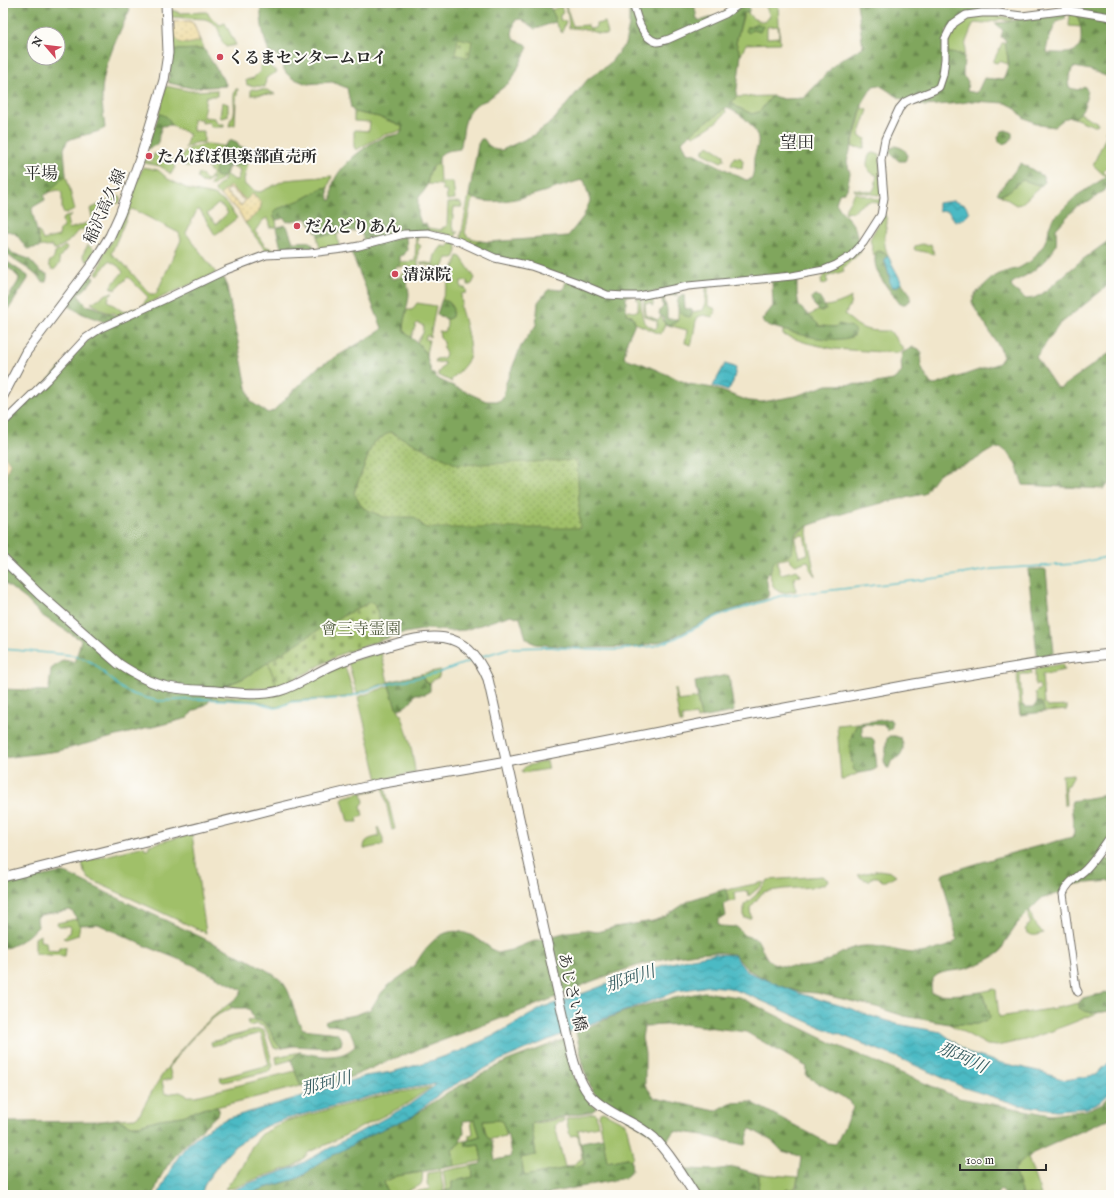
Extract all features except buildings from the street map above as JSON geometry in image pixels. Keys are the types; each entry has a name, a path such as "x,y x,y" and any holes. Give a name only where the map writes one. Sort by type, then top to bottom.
{"street":[{"name":"稲沢高久線","path":"3,396 26,352 94,262 110,236 120,214 141,156 164,80 168,53 166,3"},
{"path":"632,3 645,33 655,42 661,42 719,18 741,3"},
{"path":"1062,3 1068,10"},
{"path":"3,423 47,380 86,338 101,328 161,302 226,270 266,255 310,253 343,249 404,234 428,233 458,241 495,258 531,266 607,295 625,296 638,296 688,286 798,275 824,270 851,256 863,243 881,215 884,198 881,160 885,139 905,102 939,87 943,75 945,59 945,39 954,23 966,15 973,14 998,13 1022,16 1068,10 1111,18"},
{"name":"あじさい橋","path":"3,559 39,594 119,664 133,674 168,687 267,693 289,688 344,660 405,641 434,636 452,640 470,650 488,679 572,1055 581,1083 590,1096 600,1106 640,1128 653,1138 695,1195"},
{"path":"3,877 348,791 399,780 507,762 718,720 914,684 1065,659 1111,654"},
{"path":"1078,992 1076,988 1063,894 1069,883 1086,868 1111,836"}],"green space":[{"path":"3,3 122,3 130,9 116,40 104,75 102,97 105,128 67,141 64,149 66,175 44,196 45,200 33,207 32,210 40,245 39,247 27,249 20,239 11,232 3,232"},
{"path":"261,3 548,3 555,17 555,22 535,29 521,19 515,20 512,34 515,40 526,44 528,47 510,82 487,100 477,104 468,113 460,149 445,152 440,155 439,162 430,171 426,188 418,199 418,214 421,223 426,224 428,228 427,231 364,242 360,230 319,236 306,218 287,222 284,218 276,220 274,213 275,210 305,198 323,188 328,188 329,200 332,200 333,184 340,171 346,164 368,145 375,141 400,134 402,131 402,126 379,117 354,112 351,108 347,88 332,82 307,84 292,78 286,73 276,54 269,53 262,28"},
{"path":"565,3 573,26 588,25 589,28 592,29 596,27 596,24 605,22 608,34 606,35 583,29 569,28"},
{"path":"629,3 694,3 697,19 700,21 721,14 740,3 750,3 749,11 743,14 736,43 741,55 736,97 732,102 737,107 752,114 759,112 772,96 784,99 804,98 836,63 863,47 857,3 992,3 989,10 975,11 946,31 948,53 960,54 964,56 963,76 968,81 967,91 977,93 984,78 1003,80 1009,63 1005,43 1006,40 1001,37 1003,30 996,25 996,23 1008,22 1026,17 1066,13 1065,19 1056,22 1046,51 1048,53 1068,53 1079,47 1081,41 1081,31 1076,12 1069,5 1064,3 1111,3 1111,78 1090,70 1074,67 1072,69 1068,84 1070,88 1078,90 1084,86 1088,91 1085,105 1080,113 1074,118 1068,117 1054,127 1039,125 1023,117 1014,107 1006,103 972,101 925,106 903,100 879,85 873,86 863,102 847,162 850,173 847,189 845,192 839,194 836,203 855,228 858,243 850,255 842,260 797,278 799,306 820,326 835,327 839,324 852,327 855,332 854,336 845,339 822,338 796,334 764,324 762,320 773,306 772,283 766,277 626,296 626,314 632,315 635,323 627,341 624,358 643,364 689,384 713,388 749,401 762,402 796,396 827,385 870,384 893,380 902,372 902,353 913,347 919,349 922,353 922,369 931,384 935,385 999,363 1003,357 1000,348 974,307 972,302 975,294 992,278 1001,273 1019,268 1031,261 1043,246 1052,220 1076,196 1111,174 1111,185 1089,202 1077,206 1056,229 1056,245 1045,260 1033,271 1011,284 1012,288 1026,299 1034,298 1042,294 1082,260 1111,239 1111,283 1059,325 1036,357 1056,387 1060,388 1111,352 1111,482 1104,489 1023,485 1011,456 1004,450 996,448 971,462 943,471 935,478 924,494 886,502 809,525 796,533 793,540 793,548 791,553 788,556 779,558 772,565 766,576 769,594 767,598 719,614 670,639 638,647 586,648 535,644 526,638 520,618 511,615 465,630 449,631 428,629 399,634 385,639 375,604 370,602 328,624 244,678 218,689 207,704 192,712 188,718 58,751 3,758 3,689 47,691 49,689 51,669 63,660 74,662 81,640 41,615 26,599 3,582 3,484 6,478 3,454 3,425 95,333 218,278 224,278 226,282 251,402 268,413 273,411 317,368 380,331 382,328 351,252 352,249 406,236 407,250 404,255 400,256 400,265 389,272 392,279 401,277 405,279 408,288 409,298 403,329 404,332 419,344 426,354 431,371 438,379 486,401 499,401 503,397 506,383 521,346 536,325 538,302 550,289 563,290 568,277 496,256 475,246 475,244 481,241 489,242 568,236 583,217 590,201 584,180 524,197 492,202 479,200 469,195 478,144 481,139 484,139 488,145 496,150 502,150 532,136 551,123 588,79 609,64 625,44 629,25","holes":["725,108 730,109 746,119 757,134 758,144 751,179 746,180 696,154 687,152 682,142 696,129","390,432 457,465 426,528 414,517 383,517 362,507 354,492 373,443"]},
{"path":"769,3 778,3 780,43 746,44 741,55 736,43 744,13 748,12 753,18 765,22 770,16 766,7","holes":["778,26 779,37 767,38 767,27"]},
{"path":"561,6 563,13 560,15 560,20 566,21 562,33 555,22 555,17 551,10"},
{"path":"172,10 180,13 208,13 209,16 220,25 225,23 236,45 226,47 221,39 218,28 211,22 205,19 171,17 170,13"},
{"path":"1070,13 1076,13 1081,27 1069,26"},
{"path":"986,14 1014,18 1009,21 1001,19 984,24 973,24 966,42 964,56 960,54 948,53 949,36 954,27 969,17"},
{"path":"756,23 763,26 760,32 752,30 749,33 746,31 747,27 751,27"},
{"path":"171,29 174,31 177,40 199,41 199,38 204,49 172,50"},
{"path":"458,38 472,41 469,58 455,54"},
{"path":"1002,43 1005,43 1007,50 1008,64 999,61 997,63 993,62"},
{"path":"204,49 226,86 191,88 169,83 172,50"},
{"path":"270,62 272,69 276,70 277,72 266,78 265,87 247,85 246,80 254,78 260,72 260,66 262,64"},
{"path":"166,86 190,91 217,90 217,96 206,97 203,117 214,118 218,124 224,124 224,127 212,127 210,126 209,122 202,123 202,119 193,119 193,131 204,131 204,142 194,143 185,148 189,134 171,125 163,115 159,114"},
{"path":"236,89 238,89 235,125 229,126 234,113 234,96"},
{"path":"251,89 267,90 275,94 251,95"},
{"path":"772,96 759,112 752,114 737,107 732,102 736,97"},
{"path":"222,102 228,104 228,116 221,118 220,116"},
{"path":"725,108 726,112 715,123 693,136 691,134 695,129"},
{"path":"862,108 868,110 859,136 866,139 864,148 852,147"},
{"path":"354,112 379,117 399,124 402,126 402,131 383,135 356,150 354,147 354,130 369,131 370,122 354,121"},
{"path":"1080,113 1098,124 1094,126 1074,118"},
{"path":"159,114 167,117 171,125 162,126 158,144 147,149"},
{"path":"1110,122 1111,130 1109,133 1111,135 1111,163 1103,171 1106,175 1111,172 1111,174 1106,177 1093,165 1107,134 1105,132"},
{"path":"1006,130 1012,133 1012,138 1009,142 1003,144 999,142 998,137 1002,131"},
{"path":"232,140 237,142 239,147 247,149 248,162 227,167 224,177 216,177 214,173 219,154 227,143"},
{"path":"208,144 223,146 220,151 226,170 230,167 226,175 235,180 238,179 240,170 232,166 245,164 248,162 244,180 245,185 255,191 260,192 285,180 332,176 328,188 323,188 273,216 276,220 277,227 269,227 270,223 267,218 263,220 255,231 265,246 273,249 274,252 266,251 245,223 260,210 261,207 260,202 253,194 246,200 230,186 220,195 215,192 216,188 225,179 224,177 211,187 210,185 214,179 212,178 207,183 201,182 197,178 199,173 207,180 212,176 212,173 207,168 206,153 204,151 196,154 196,164 193,164 189,168 180,162 184,153 190,148"},
{"path":"708,145 724,155 724,160 721,162 703,153"},
{"path":"895,146 905,151 907,155 905,161 899,161 890,153 890,149"},
{"path":"164,153 164,157 176,161 173,165 175,167 171,174 160,166 144,163 144,160 151,162 154,154"},
{"path":"874,153 880,155 881,194 878,195 855,191 854,189 872,192 875,187 877,175 873,174 869,170 867,164 868,157 870,154"},
{"path":"734,157 741,158 743,161 742,169 731,165"},
{"path":"439,162 440,182 453,182 455,199 447,200 446,190 443,190 442,185 427,184 430,172"},
{"path":"1021,163 1043,176 1045,182 1041,186 1023,180 1016,184 1010,191 1000,195 997,193"},
{"path":"143,167 158,170 168,179 190,190 214,195 226,203 237,218 215,235 200,210 197,210 186,233 216,273 142,306 148,297 128,277 115,290 110,287 123,272 118,266 109,261 98,275 96,273 99,269 104,253 120,224","holes":["218,204 228,213 216,224 207,214","132,209 179,233 181,240 156,294 150,294 123,263 111,254 129,212"]},
{"path":"66,175 75,210 66,213 63,212 62,209 62,193 58,190 49,192"},
{"path":"1023,180 1041,186 1021,204 1016,205 1000,195 1004,194"},
{"path":"855,193 881,200 879,208 879,204 871,201 864,203 852,213 848,211 845,213 846,207"},
{"path":"469,195 474,200 471,203 465,233 468,237 481,241 475,244 475,246 462,239 461,236"},
{"path":"121,196 119,203 115,203 94,213 97,223 77,232 68,242 55,250 52,246 39,247 40,245 36,231 40,233 43,240 59,236 60,229 64,228 63,218 72,215 67,219 69,229 93,221 90,209 113,198"},
{"path":"448,203 461,203 462,207 454,207 452,226 454,227 454,232 458,232 455,237 427,231 428,228 442,230 442,228 447,226"},
{"path":"884,214 887,220 885,248 888,255 877,251 874,256 870,239"},
{"path":"284,225 287,226 293,242 312,243 314,250 282,252 276,228"},
{"path":"337,234 339,247 320,249 317,236"},
{"path":"416,235 418,235 417,243 421,246 418,251 418,270 425,276 424,279 418,279 414,276 405,279 401,277 401,275 409,271 409,266 398,267 401,262 415,261"},
{"path":"3,241 12,253 29,259 41,272 47,274 46,282 43,282 31,271 9,256 4,247"},
{"path":"450,242 454,242 456,244 457,252 454,258 447,258 443,268 421,264 421,262 433,264 435,255 442,246 448,247"},
{"path":"931,244 934,254 914,249 915,246"},
{"path":"88,245 95,251 87,262 83,256"},
{"path":"65,246 67,248 59,258 60,263 54,270 50,267 49,262 54,258 55,253"},
{"path":"860,251 860,253 843,268 844,271 826,277 828,282 822,285 821,280 827,271"},
{"path":"877,251 888,256 884,259 892,287 896,287 902,283 911,295 910,301 905,304 900,304 881,279 875,265"},
{"path":"458,256 461,257 475,278 470,285 468,285 468,282 466,281 461,281 461,288 465,288 467,290 466,293 461,294 462,304 460,306 467,332 470,353 468,361 451,380 452,382 438,375 438,372 440,372 445,364 443,362 435,363 436,359 444,358 446,354 443,348 444,342 440,338 439,331 444,332 446,329 446,318 448,319 452,305 446,301 441,302"},
{"path":"3,259 28,276 28,279 3,318 3,306 19,278 10,269 3,265"},
{"path":"90,275 94,278 78,295 87,306 94,307 118,317 105,322 83,314 68,306 67,303"},
{"path":"706,286 708,286 708,306 714,308 715,310 713,317 703,315 698,317 691,345 685,343 687,330 668,325 676,323 678,319 678,309 691,317 693,312 703,310 705,306"},
{"path":"676,290 677,295 666,296 664,299 668,319 678,319 676,323 668,325 665,324 664,318 659,314 663,307 662,299 658,297 658,294"},
{"path":"110,293 113,293 109,297 108,301 122,311 126,312 136,307 137,310 120,318 115,313 106,312 91,303"},
{"path":"653,295 653,306 651,303 645,304 646,315 658,320 661,316 665,324 661,334 635,323 632,315 626,314 626,310 634,312 638,310 638,300 636,299 641,297 642,317 646,324 655,329 657,327 657,321 644,316 644,297"},
{"path":"684,295 685,308 692,310 691,317 687,317 681,313 677,304 679,297"},
{"path":"817,295 826,309 820,311 814,305 812,298 813,296"},
{"path":"851,297 850,305 845,314 851,320 865,329 890,331 904,350 898,353 834,349 807,343 783,335 783,330 799,334 835,327 820,326 808,316 819,310 826,310 825,306 838,303"},
{"path":"443,300 449,302 453,309 452,317 448,319 440,317 437,314"},
{"path":"417,303 436,306 430,337 427,335 425,339 429,340 426,354 417,342 423,333 424,326 418,323 416,324 411,338 403,330 403,323 407,310 412,310"},
{"path":"390,432 457,465 577,460 580,528 426,528 414,517 383,517 362,507 354,493 373,443"},
{"path":"808,526 807,533 815,576 810,569 809,562 807,561 796,565 792,563 790,558 779,560 777,563 781,574 797,570 800,576 794,577 796,591 783,593 778,591 772,583 770,573 771,567 777,559 789,555 795,536","holes":["804,535 808,554 799,557 795,540 797,536"]},
{"path":"1028,570 1046,570 1054,653 1038,656"},
{"name":"會三寺霊園","path":"370,602 375,604 385,639 341,654 288,683 277,686 268,662 328,624"},
{"path":"381,652 388,682 357,693 348,662"},
{"path":"268,662 277,686 264,688 218,689 244,678"},
{"path":"344,663 354,695 346,697 291,701 280,707 275,707 257,701 210,698 213,695 254,697"},
{"path":"1062,664 1064,670 1042,675 1044,704 1048,707 1067,706 1067,710 1043,712 1043,705 1040,702 1037,702 1035,693 1040,688 1039,685 1035,685 1035,670 1037,668"},
{"path":"1031,669 1032,674 1020,675 1022,705 1019,707 1017,672"},
{"path":"440,670 439,677 433,680 430,684 425,682 421,674"},
{"path":"421,674 425,682 430,684 430,691 425,694 415,694 407,705 399,709 396,707 388,682"},
{"path":"727,675 729,676 734,711 701,718 695,682"},
{"path":"389,686 396,707 406,727 415,773 378,780 358,697"},
{"path":"674,689 676,689 678,701 697,698 701,718 697,719 696,715 682,717 682,723 680,723"},
{"path":"1037,702 1042,703 1044,710 1043,712 1020,715 1019,707 1022,705 1026,707 1034,707"},
{"path":"890,719 892,722 892,727 888,731 884,725 862,725 862,734 864,737 872,738 874,740 877,768 872,771 859,773 854,770 850,746 854,729 858,723"},
{"path":"858,723 856,726 851,757 854,770 859,773 841,780 837,725"},
{"path":"889,736 901,738 903,749 900,755 891,762 889,768 887,768 884,760 887,739"},
{"path":"547,761 549,769 522,773 522,770 526,766"},
{"path":"1073,774 1069,785 1065,786 1066,805 1064,805 1062,775"},
{"path":"385,787 395,829 392,830 383,788"},
{"path":"379,788 380,789 362,793 364,802 361,806 363,816 357,818 358,822 348,822 342,799 344,797"},
{"path":"1111,794 1111,850 1106,854 1105,858 1108,860 1111,859 1111,881 1063,886 1060,893 1041,899 1021,919 1005,942 1000,953 969,968 949,971 937,975 933,979 931,985 932,993 950,995 981,992 984,995 990,1016 989,1019 977,1024 949,1024 904,1016 876,1007 817,993 800,992 778,985 747,969 734,954 710,952 695,953 664,959 604,977 554,998 393,1059 337,1082 325,1085 301,1086 291,1060 300,1052 321,1056 336,1056 349,1051 355,1046 354,1040 349,1032 342,1027 327,1025 325,1022 332,1019 355,1015 371,1009 385,989 417,962 433,941 443,934 451,932 469,934 497,953 567,932 585,930 597,932 615,927 653,921 666,916 690,900 725,889 727,890 728,902 724,905 726,916 718,919 718,925 737,927 746,936 757,939 766,957 772,962 782,966 802,967 815,965 827,961 850,949 861,946 873,946 913,953 931,951 946,947 957,939 942,877 943,874 1072,837 1074,832 1072,801"},
{"path":"378,827 383,838 383,845 364,849 364,845 367,841 379,836"},
{"path":"192,834 206,933 89,879 84,872 82,862 144,846 145,849 149,848 149,845"},
{"path":"879,870 892,872 896,875 886,881 882,881 878,877 873,877 869,881 858,875"},
{"path":"58,873 70,875 210,941 267,970 280,979 284,984 290,995 297,1018 303,1029 337,1033 342,1040 341,1045 327,1048 294,1046 283,1048 278,1045 267,1025 260,1020 254,1020 250,1010 246,1008 233,1008 229,1004 240,995 242,990 193,965 148,947 98,924 80,925 73,912 70,910 40,915 37,918 38,927 22,940 3,949 3,880 19,876 40,877"},
{"path":"822,876 828,880 825,884 813,887 763,892 750,908 751,918 744,918 744,905 755,896 768,880"},
{"path":"764,882 749,896 748,891 734,893 735,901 728,902 727,890"},
{"path":"1030,911 1033,921 1043,933 1034,935 1029,934 1025,930 1030,922 1028,916"},
{"path":"76,919 80,925 78,935 66,939 63,938 69,933 70,927 58,926 57,923"},
{"path":"40,935 40,941 46,942 47,950 58,951 59,947 66,947 65,956 35,954 35,938"},
{"path":"994,989 996,990 999,1017 1062,1007 1079,1003 1083,998 1111,992 1111,1011 1100,1012 1025,1040 997,1046 987,1045 949,1024 977,1024 990,1016 984,995 981,992"},
{"path":"704,992 739,997 834,1044 959,1098 1051,1115 1087,1110 1103,1103 1111,1095 1111,1118 1033,1153 1028,1158 1023,1160 1014,1170 1022,1195 1004,1195 1001,1189 996,1195 784,1195 784,1192 787,1189 794,1190 797,1186 800,1156 782,1151 772,1141 751,1129 749,1130 746,1144 744,1145 704,1135 674,1131 665,1143 600,1101 592,1090 584,1070 576,1032 621,1013 655,1002","holes":["683,1024 746,1032 807,1067 806,1076 850,1101 853,1108 836,1144 828,1143 751,1102 730,1103 716,1111 655,1098 645,1085 645,1053 642,1038 644,1026"]},
{"path":"1111,992 1111,1011 1086,1012 1079,1008 1079,1003 1083,998"},
{"path":"229,1004 232,1008 221,1013 203,1027 169,1067 172,1079 162,1081 165,1094 180,1092 188,1096 196,1096 295,1071 301,1086 216,1107 200,1109 183,1116 160,1119 139,1125 130,1125 116,1119 135,1118 140,1114 157,1083 189,1040 215,1015"},
{"path":"254,1020 265,1024 275,1040 283,1048 274,1048 265,1027 257,1024 249,1026 247,1021"},
{"path":"259,1029 264,1031 273,1066 270,1071 224,1082 221,1081 220,1078 269,1065 261,1033 212,1046 211,1042"},
{"path":"565,1039 574,1076 583,1092 596,1108 593,1111 531,1124 536,1155 521,1158 525,1176 583,1165 585,1164 581,1145 582,1142 603,1138 607,1162 627,1158 631,1161 632,1170 625,1178 549,1193 549,1195 432,1195 452,1189 452,1182 454,1181 473,1177 472,1167 480,1164 482,1161 479,1144 466,1146 465,1141 480,1136 475,1120 463,1121 464,1134 461,1136 459,1144 452,1149 455,1166 397,1176 384,1182 388,1195 241,1195 299,1178 324,1160 376,1132 413,1116 448,1092 507,1061","holes":["483,1121 502,1121 508,1137 511,1155 510,1157 495,1160 492,1141 486,1134"]},
{"path":"300,1052 291,1060 277,1064 276,1057"},
{"path":"431,1087 405,1105 309,1152 294,1166 234,1188 225,1189 241,1168 252,1146 262,1134 286,1121 383,1095"},
{"path":"216,1107 219,1109 219,1113 180,1150 172,1160 164,1171 154,1195 3,1195 3,1122 102,1121 116,1119 130,1125 139,1125 160,1119 183,1116 200,1109"},
{"path":"603,1112 626,1124 633,1155 631,1161 627,1158 607,1162 599,1116 600,1113"},
{"path":"594,1113 596,1114 598,1126 578,1130 585,1164 524,1175 521,1158 536,1154 531,1124 564,1118 563,1122 557,1123 555,1126 565,1167 573,1165 582,1158 578,1135 570,1136 566,1119"},
{"path":"471,1120 475,1120 480,1136 469,1139 469,1135 473,1134"},
{"path":"500,1120 505,1127 506,1136 491,1139 487,1138 483,1121"},
{"path":"461,1141 465,1141 466,1146 479,1144 482,1161 455,1166 452,1149 456,1148"},
{"path":"1028,1158 1041,1195 1022,1195 1014,1170 1023,1160"},
{"path":"474,1165 472,1167 473,1177 452,1182 452,1189 446,1191 443,1171"},
{"path":"734,1167 758,1174 758,1195 697,1195 685,1174 687,1169 713,1170"},
{"path":"440,1171 444,1192 432,1195 412,1195 411,1193 429,1189 430,1187 427,1185 428,1173"},
{"path":"423,1172 422,1181 419,1186 388,1195 384,1182 397,1176"},
{"path":"758,1174 798,1177 797,1184 791,1190 784,1192 784,1195 758,1195"}],"sand":[{"path":"190,21 194,24 199,41 187,44 181,43 177,40 171,29 171,22"},
{"path":"230,186 246,200 252,194 261,204 260,210 245,223 238,210 220,195","holes":["230,188 245,201 241,206 226,192"]},
{"path":"3,454 10,463 3,484"}],"water":[{"path":"953,201 965,205 970,212 964,219 955,221 948,211 938,210 938,203"},
{"path":"888,256 902,283 896,287 892,287 890,284 889,274 884,259"},
{"path":"725,364 735,367 736,369 733,382 728,391 713,386"},
{"name":"那珂川","path":"715,954 734,955 746,971 801,994 897,1024 941,1032 970,1054 1038,1071 1065,1080 1096,1075 1111,1060 1111,1092 1100,1102 1087,1108 1056,1110 1019,1105 965,1088 899,1058 813,1024 751,996 729,988 710,986 677,991 548,1040 501,1060 443,1091 413,1116 376,1132 324,1160 299,1178 241,1195 223,1195 250,1183 295,1167 409,1105 437,1084 383,1093 282,1120 262,1128 235,1146 205,1183 201,1195 158,1195 174,1164 190,1142 226,1119 365,1076 392,1072 434,1060 460,1051 493,1036 544,1007 628,976 667,964"}],"waterway":[{"path":"480,657 509,648 549,647 590,650 618,650 654,646 674,639 718,616 780,596 938,578 993,569 1075,564 1111,556"},
{"path":"3,649 71,655 85,659 93,663 121,688 132,694 159,701 203,699 246,701 257,702 274,708 291,702 346,698 384,685 438,673 473,660"}],"place":[{"name":"くるまセンタームロイ","path":"220,57"},
{"name":"たんぽぽ倶楽部直売所","path":"149,156"},
{"name":"だんどりあん","path":"297,226"},
{"name":"清涼院","path":"395,274"}],"district":[{"name":"望田","path":"797,142"},
{"name":"平場","path":"41,173"}]}
